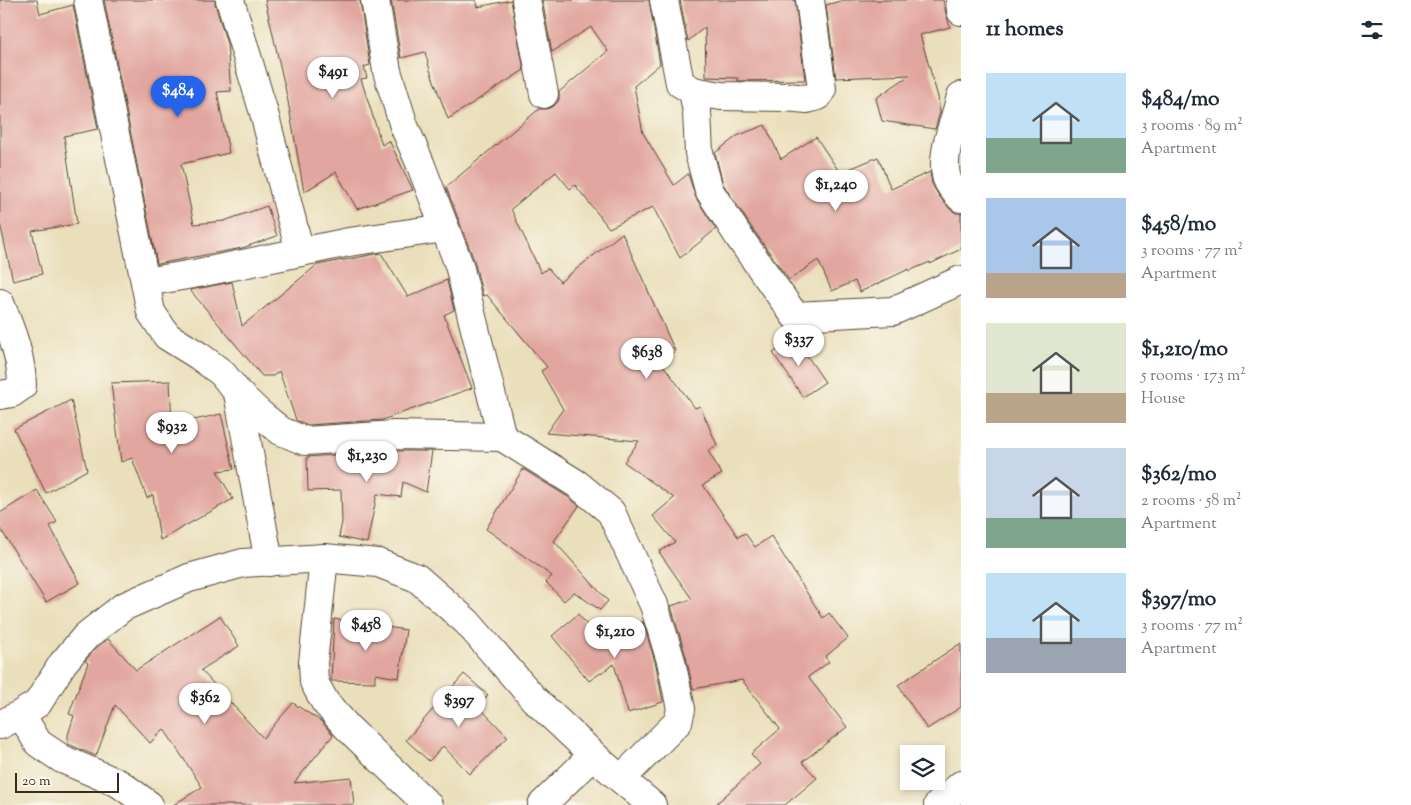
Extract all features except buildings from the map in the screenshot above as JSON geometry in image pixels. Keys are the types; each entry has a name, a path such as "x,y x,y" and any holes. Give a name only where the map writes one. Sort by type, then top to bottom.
{"street":[{"path":"88,0 151,312 167,336 222,373 238,393 281,431 305,441 395,434 502,437 577,484 611,512 654,605 671,661 681,709 678,722 621,779"},
{"path":"230,0 264,113 300,252"},
{"path":"375,0 387,71 404,126 446,228 458,265 502,437"},
{"path":"526,0 544,94"},
{"path":"664,0 680,83 693,91 721,96 807,99 818,96 822,89 810,0"},
{"path":"960,0 961,11"},
{"path":"693,91 699,154 709,190 794,316 893,311 961,280"},
{"path":"961,96 958,112 948,138 946,166 947,180 961,198"},
{"path":"146,282 349,242 446,228"},
{"path":"0,304 16,346 22,375 22,386 12,393 0,395"},
{"path":"238,393 269,562"},
{"path":"324,558 313,663 314,682 325,702 347,727 428,805"},
{"path":"149,805 120,784 62,759 38,743 10,720 38,703 63,664 86,636 123,607 189,578 243,563 324,558 378,563 417,578 467,622 534,699 593,755 652,805"},
{"path":"542,805 593,755"},
{"path":"938,805 961,785"}]}
